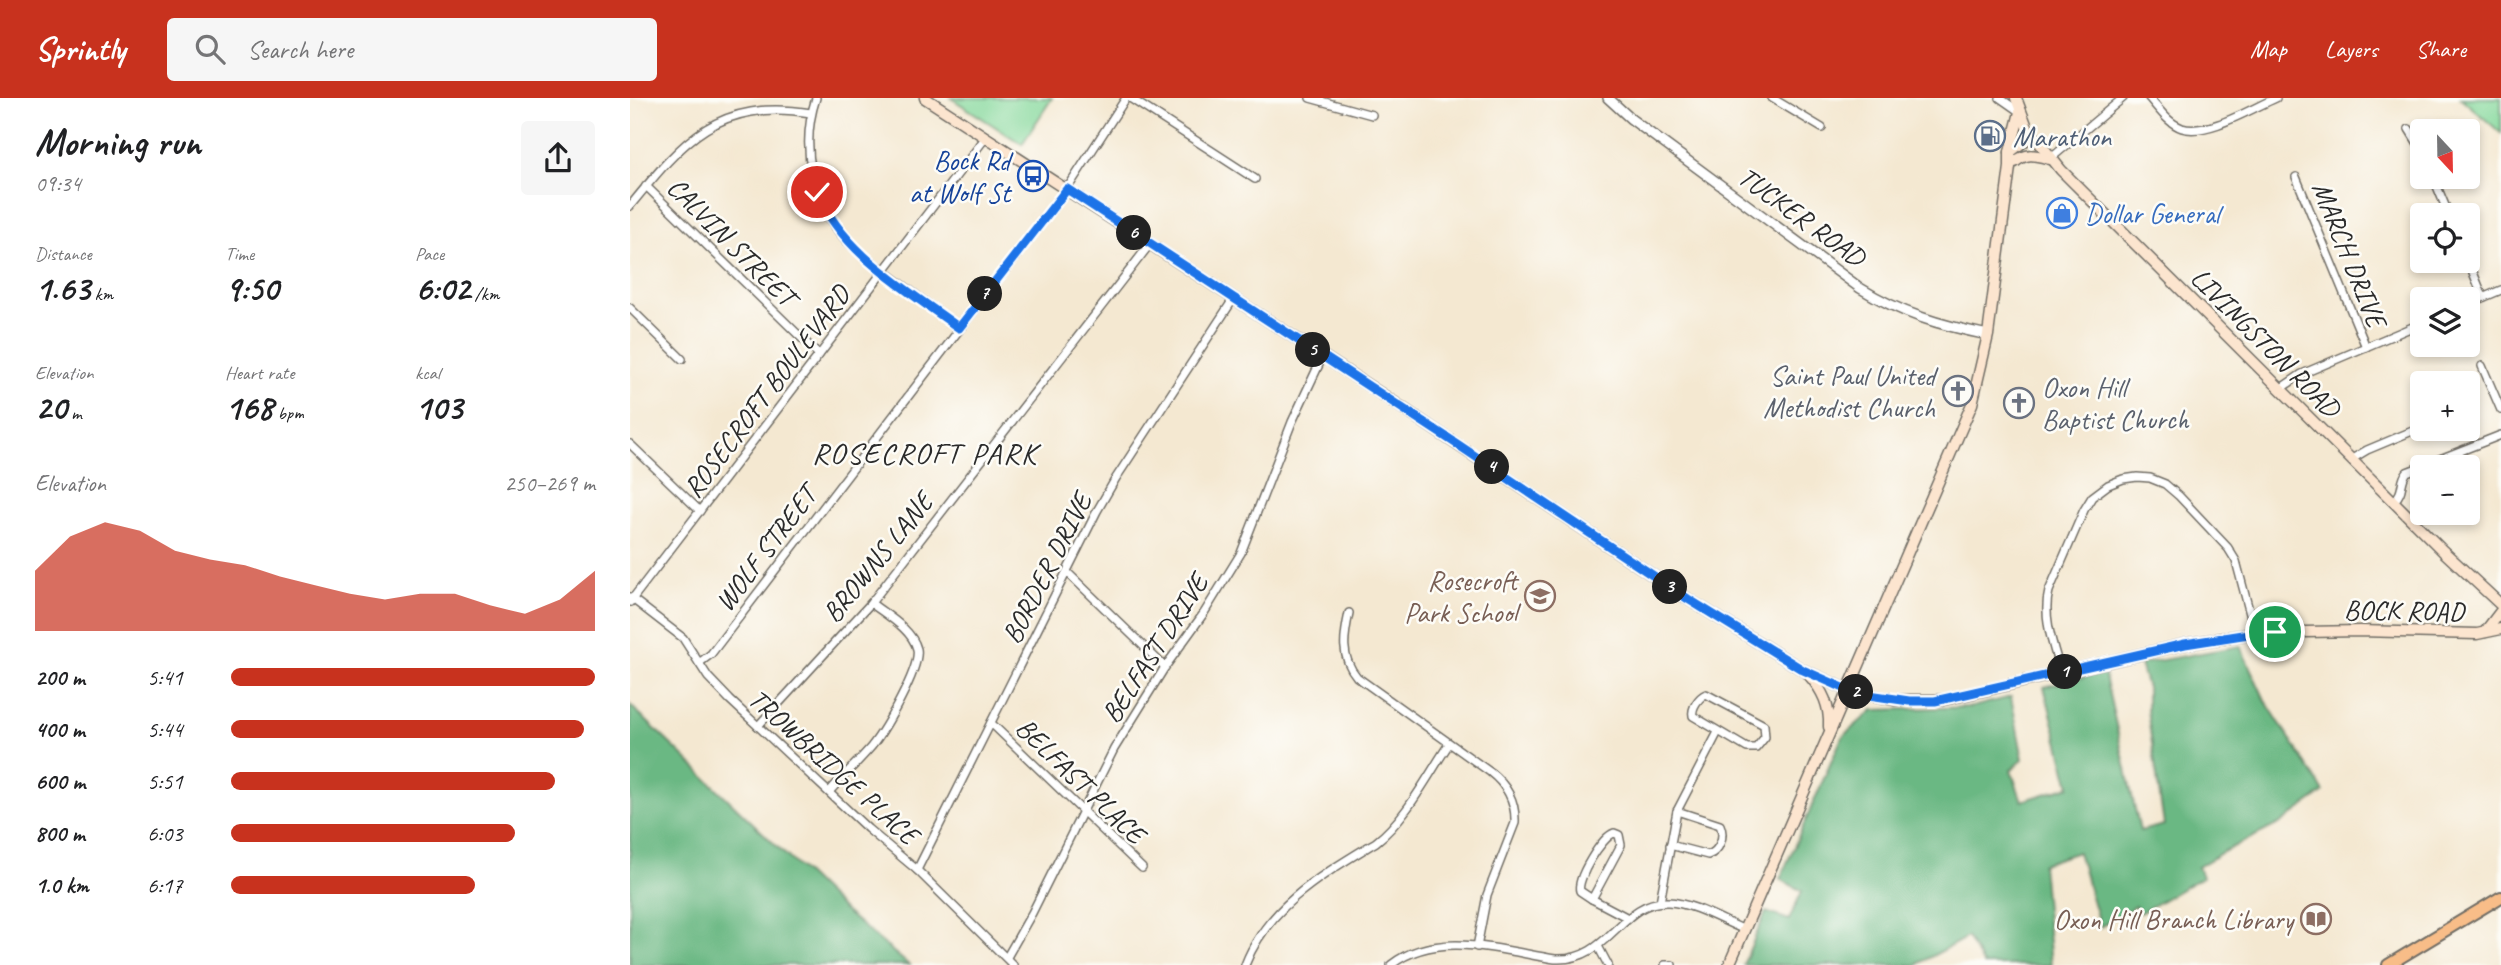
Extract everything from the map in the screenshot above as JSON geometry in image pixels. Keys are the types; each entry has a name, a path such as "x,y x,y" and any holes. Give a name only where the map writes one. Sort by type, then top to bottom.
{"main road":[{"name":"BOCK ROAD","path":"925,98 1323,356 1678,593 1803,670 1848,690 1894,700 1935,701 2185,644 2255,633 2360,631 2477,634 2491,626 2501,611"},
{"name":"LIVINGSTON ROAD","path":"2016,98 2020,112 2050,159 2501,605"},
{"path":"1729,965 1972,404 1988,335 2020,112"},
{"path":"2011,160 2026,139 2035,138"},
{"path":"2011,160 2031,154 2050,159"},
{"path":"2484,632 2501,629"},
{"path":"1803,670 1818,686 1827,702 1829,734"},
{"path":"2388,965 2501,897"}],"street":[{"path":"816,98 811,113 809,158 821,202 832,222 844,237 884,271 959,328"},
{"path":"1128,98 1255,179"},
{"name":"WOLF STREET","path":"699,663 710,654 1067,189 1128,98"},
{"path":"1310,98 1372,115"},
{"path":"1772,98 1822,128"},
{"path":"2000,98 2020,112"},
{"path":"2050,159 2123,98"},
{"path":"2150,98 2176,124 2198,129 2212,127 2277,98"},
{"name":"TUCKER ROAD","path":"1613,100 1870,294 1921,319 1988,335"},
{"path":"630,206 689,137 724,114 761,106 783,106 811,113"},
{"name":"ROSECROFT BOULEVARD","path":"631,599 986,137"},
{"name":"MARCH DRIVE","path":"2296,177 2365,346"},
{"name":"CALVIN STREET","path":"646,186 819,355"},
{"name":"BROWNS LANE","path":"758,726 871,603 1150,244"},
{"path":"2473,273 2483,298"},
{"path":"2480,299 2501,290"},
{"name":"BORDER DRIVE","path":"917,870 1116,478 1234,298"},
{"path":"630,308 682,359"},
{"path":"2280,389 2302,374 2410,328"},
{"name":"BELFAST DRIVE","path":"1007,957 1032,913 1114,749 1241,553 1292,422 1323,356"},
{"path":"2482,366 2500,406"},
{"path":"2352,459 2410,432"},
{"path":"2394,502 2402,493 2403,477 2407,472 2501,435"},
{"path":"630,444 700,511"},
{"path":"2061,673 2048,616 2049,591 2088,502 2108,485 2130,477 2150,478 2165,484 2202,518 2228,548 2236,561 2255,633"},
{"path":"1067,572 1165,667"},
{"name":"TROWBRIDGE PLACE","path":"631,599 683,638 715,685 868,829 917,870 1013,965"},
{"path":"830,791 879,736 909,679 917,657 917,650 910,635 871,603"},
{"path":"1349,613 1343,644 1353,673 1374,691 1500,780 1511,795 1515,813 1513,829 1487,895 1477,947"},
{"path":"1702,696 1711,696 1760,722 1766,730 1765,737 1752,749 1718,732 1693,716 1694,708 1702,696"},
{"name":"BELFAST PLACE","path":"991,723 1142,868"},
{"path":"1660,902 1677,811 1718,732"},
{"path":"1245,965 1264,928 1289,901 1386,834 1449,744"},
{"path":"1670,845 1708,855 1717,850 1721,837 1720,825 1677,811"},
{"path":"1592,899 1621,845 1619,835 1614,833 1605,838 1579,881 1580,891 1592,899 1628,918"},
{"path":"1391,965 1410,953 1431,946 1477,947 1554,962 1576,958 1598,946 1644,907 1660,902 1682,905 1745,930"},
{"path":"1598,946 1608,965"},
{"path":"1665,965 1672,965"}],"green space":[{"path":"951,98 1052,98 1022,144"},
{"path":"2461,98 2501,98 2501,133"},
{"path":"2240,646 2266,702 2324,792 2283,822 2198,867 2202,877 2140,913 2135,906 2100,927 2078,852 2042,864 2051,965 1983,965 1967,937 1916,965 1743,965 1766,912 1789,920 1802,891 1780,879 1842,737 1873,710 1972,707 2011,697 2023,759 2011,770 2022,801 2070,786 2044,687 2104,672 2140,831 2164,825 2147,710 2147,688 2140,664"},
{"path":"630,705 842,909 909,965 630,965"}],"place":[{"name":"Marathon","path":"1990,136"},
{"name":"Bock Rd at Wolf St","path":"1033,176"},
{"name":"Dollar General","path":"2062,213"},
{"name":"Saint Paul United Methodist Church","path":"1958,391"},
{"name":"Oxon Hill Baptist Church","path":"2019,403"},
{"name":"Rosecroft Park School","path":"1540,596"},
{"name":"Oxon Hill Branch Library","path":"2316,919"}],"district":[{"name":"ROSECROFT PARK","path":"925,453"}],"route":[{"path":"817,192 832,222 850,244 959,328 1067,189 1536,496 1688,599 1803,670 1848,690 1894,700 1935,701 2185,644 2275,632"}]}
